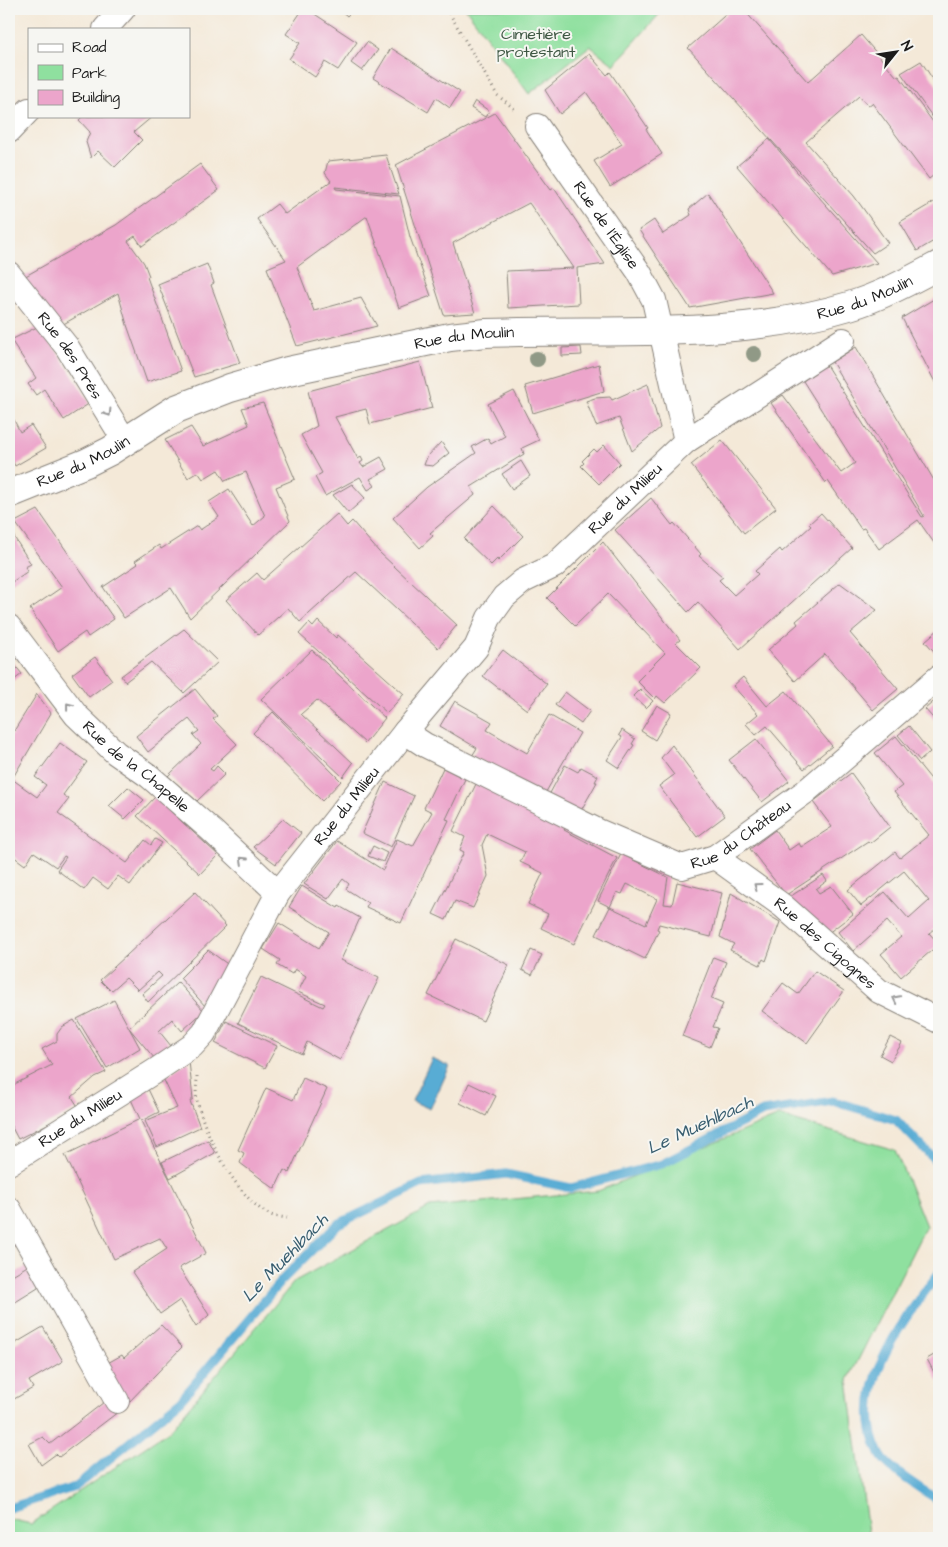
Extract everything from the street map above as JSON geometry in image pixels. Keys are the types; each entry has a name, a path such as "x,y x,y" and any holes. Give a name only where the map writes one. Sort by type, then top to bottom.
{"main road":[{"name":"Rue du Moulin","path":"9,494 73,469 125,441 176,409 230,388 288,371 424,342 486,333 714,330 820,314 852,306 908,282 939,265"}],"street":[{"path":"106,28 123,9"},
{"path":"9,131 28,111"},
{"name":"Rue de l'Église","path":"537,126 639,272 654,300 662,331"},
{"name":"Rue des Prés","path":"9,274 67,348 125,441"},
{"path":"662,331 669,372 686,441"},
{"name":"Rue du Milieu","path":"9,1163 192,1046 204,1033 278,893 406,732 476,648 489,618 504,597 523,581 554,566 686,441 843,340"},
{"name":"Rue de la Chapelle","path":"9,627 76,715 116,753 150,776 278,893"},
{"name":"Rue du Château","path":"406,732 426,745 598,831 682,867 716,856 805,792 939,677"},
{"name":"Rue des Cigognes","path":"716,856 783,906 879,991 939,1021"},
{"path":"9,1209 117,1401"}],"path":[{"path":"447,9 497,95 537,126"},
{"path":"192,1046 197,1070 196,1098 207,1133 250,1200 271,1215 287,1218"}],"green space":[{"name":"Cimetière protestant","path":"466,9 664,9 614,65 590,46 529,94"},
{"path":"779,1116 895,1150 926,1226 848,1380 870,1538 9,1538 9,1519 31,1524 169,1431 295,1281 430,1207 598,1191"}],"water":[{"path":"432,1058 450,1066 430,1109 412,1101"}],"building":[{"path":"303,9 307,9 357,42 338,70 325,62 315,77 289,59 300,43 286,34"},
{"path":"339,9 354,9 347,16"},
{"path":"732,9 743,9 808,82 861,35 897,77 899,76 939,130 939,171 929,179 872,103 868,106 859,96 806,142 854,196 888,243 873,253 688,48"},
{"path":"367,42 378,50 362,71 351,63"},
{"path":"391,48 460,92 450,108 436,98 428,112 373,78"},
{"path":"589,54 607,75 610,72 648,128 646,129 662,154 610,187 594,161 622,144 586,92 560,114 545,90"},
{"path":"921,61 939,89 939,126 901,73"},
{"path":"475,101 489,111 485,117 471,108"},
{"path":"495,113 551,190 554,188 605,264 577,268 579,304 508,308 506,271 574,268 529,203 453,243 475,313 444,315 396,165"},
{"path":"81,118 151,118 134,132 142,140 115,167 98,151 91,158 86,142 90,132 79,120"},
{"path":"769,139 877,263 832,276 737,166"},
{"path":"386,155 399,194 335,187 336,189 400,196 410,237 431,296 399,308 367,216 297,267 314,311 361,298 377,326 297,346 267,268 286,260 257,219 277,204 285,214 331,181 325,173 328,161"},
{"path":"200,164 219,190 142,246 135,236 128,241 144,263 149,276 147,277 181,371 147,382 118,293 60,326 22,278 116,225"},
{"path":"708,193 773,293 690,308 639,230 654,220 663,234 691,215 689,209"},
{"path":"939,199 939,238 917,251 900,222"},
{"path":"207,264 214,283 211,285 240,363 194,377 158,284"},
{"path":"939,296 939,390 902,318"},
{"path":"37,327 58,353 90,403 64,420 44,389 36,395 28,384 36,378 11,340"},
{"path":"581,347 582,355 562,356 562,348"},
{"path":"856,347 939,489 939,550 918,520 879,549 864,528 861,529 828,481 826,483 771,403 783,395 841,473 855,463 803,381 826,365 922,517 924,516 832,362"},
{"path":"420,362 432,408 370,424 366,409 335,417 358,459 361,457 363,461 360,463 363,467 381,457 388,469 370,479 375,486 368,490 360,477 325,496 315,477 322,473 301,435 317,426 308,391"},
{"path":"599,364 604,391 533,413 525,386"},
{"path":"648,384 660,428 632,451 619,418 596,426 586,401 610,397 612,400"},
{"path":"514,391 539,440 522,448 524,454 471,487 475,495 430,533 433,536 420,548 393,518 427,487 476,453 472,447 488,438 491,444 505,436 488,404"},
{"path":"263,403 295,479 276,487 290,521 190,618 171,588 124,618 103,587 138,564 135,561 159,545 161,549 197,526 200,530 219,517 209,502 229,489 253,526 265,516 246,472 225,481 218,470 203,479 198,472 188,478 165,440 191,427 203,446 249,425 242,408"},
{"path":"9,410 20,432 31,425 46,448 15,466 9,454"},
{"path":"722,440 776,508 744,533 691,465"},
{"path":"441,442 449,453 433,466 424,465 427,457"},
{"path":"604,445 620,463 599,484 581,466 584,463 582,461 594,449 597,452"},
{"path":"521,461 530,476 512,489 502,474"},
{"path":"352,484 365,498 348,513 333,495"},
{"path":"651,498 672,525 674,523 701,554 699,556 723,577 719,580 734,595 758,574 755,571 780,549 782,552 811,526 809,524 821,513 852,548 740,649 698,602 688,612 615,530"},
{"path":"494,506 523,536 498,561 497,559 491,565 464,539"},
{"path":"38,510 114,619 88,637 85,632 58,651 30,609 62,587 15,522"},
{"path":"337,514 347,526 352,521 379,552 457,625 438,648 356,572 300,622 288,608 258,635 226,600 257,573 263,580"},
{"path":"9,529 31,564 25,567 28,571 9,584"},
{"path":"603,542 680,640 676,643 701,668 665,703 657,696 655,699 637,681 665,653 608,594 575,626 547,598"},
{"path":"840,583 877,610 850,633 898,689 873,710 825,654 795,681 768,650 798,624 796,621"},
{"path":"318,621 336,638 338,635 404,694 387,713 299,634 309,623 313,627"},
{"path":"184,629 218,662 184,693 151,662 125,682 121,676"},
{"path":"939,629 939,657 925,641"},
{"path":"312,650 385,718 365,743 317,700 301,714 353,763 343,777 261,699"},
{"path":"503,650 547,684 527,710 483,676"},
{"path":"95,657 112,680 89,697 72,674"},
{"path":"9,658 22,674 10,683 13,687 9,691"},
{"path":"743,677 767,706 786,691 832,746 804,769 767,726 756,735 746,724 758,714 733,686"},
{"path":"195,689 217,716 213,719 237,744 210,769 213,771 217,766 225,774 197,801 168,776 201,744 193,735 199,731 189,719 148,752 136,736"},
{"path":"640,689 653,701 646,708 633,696"},
{"path":"565,692 590,711 581,724 555,705"},
{"path":"37,694 51,713 12,779 37,797 46,785 35,777 60,743 87,762 63,795 69,799 58,813 127,863 145,840 151,845 155,839 162,843 130,885 118,876 108,889 93,878 84,890 57,870 66,857 64,856 56,867 34,852 25,865 9,853 9,739"},
{"path":"939,697 939,725 925,709"},
{"path":"455,701 492,722 487,730 527,753 549,715 580,733 543,797 472,756 477,748 440,726"},
{"path":"657,705 671,713 655,740 641,731"},
{"path":"273,712 341,781 322,801 253,733"},
{"path":"909,726 930,752 920,761 898,735"},
{"path":"622,730 635,739 632,744 634,745 619,768 607,760 622,737 619,735"},
{"path":"896,736 939,789 939,925 929,933 939,944 901,977 881,954 901,937 887,921 853,951 838,932 885,892 909,919 929,901 904,871 861,906 848,890 895,852 900,858 929,835 894,792 902,786 875,753"},
{"path":"756,739 789,781 762,802 729,760"},
{"path":"672,745 725,816 697,837 659,786 674,775 661,758"},
{"path":"565,765 578,772 581,767 598,776 595,782 597,782 579,814 548,797"},
{"path":"443,768 465,779 446,819 449,820 401,923 366,907 368,903 346,889 349,884 343,879 328,899 304,884 337,841 383,870 397,839 413,846 432,812 424,808"},
{"path":"851,773 890,827 870,843 868,841 786,895 750,849 775,830 789,850 799,843 801,847 832,827 813,802"},
{"path":"385,782 414,796 391,847 362,833"},
{"path":"477,782 567,825 564,830 617,858 574,944 541,928 548,914 528,904 543,873 520,862 525,852 487,834 482,845 488,876 473,908 455,901 446,920 433,914 464,852 460,850 465,837 453,831"},
{"path":"128,787 144,800 125,819 109,806"},
{"path":"155,797 218,855 200,874 137,816"},
{"path":"283,819 301,833 276,864 253,847"},
{"path":"373,846 387,853 383,862 368,856"},
{"path":"621,854 668,877 664,904 672,905 677,882 722,893 711,937 659,924 657,929 659,930 645,959 596,935 610,907 598,901","holes":["627,884 657,899 646,924 610,907 617,892 622,894"]},
{"path":"823,875 827,881 816,889 819,893 831,886 853,914 827,934 788,898"},
{"path":"302,886 338,908 339,906 360,918 341,960 379,978 340,1060 307,1042 302,1054 238,1023 261,977 323,1007 325,1004 298,992 306,976 295,969 292,974 277,965 280,960 263,949 279,923 319,948 329,932 289,907"},
{"path":"195,892 226,926 148,1002 142,994 162,976 158,972 138,990 126,978 111,991 100,980"},
{"path":"731,893 780,922 766,961 763,959 760,965 730,950 734,944 720,937"},
{"path":"456,939 509,965 483,1021 428,995"},
{"path":"208,950 230,966 206,1007 180,978"},
{"path":"531,950 542,955 532,975 522,970"},
{"path":"713,957 726,962 711,999 723,1004 713,1027 718,1028 710,1047 682,1036"},
{"path":"815,971 844,991 807,1043 762,1011 783,983 798,994"},
{"path":"178,982 204,1011 182,1031 172,1019 159,1031 171,1046 155,1059 129,1028"},
{"path":"114,1000 140,1048 107,1068 77,1019"},
{"path":"74,1020 106,1072 95,1077 72,1097 79,1108 18,1139 9,1122 9,1087 52,1065 42,1049 57,1041 57,1034 62,1027"},
{"path":"226,1021 277,1046 265,1068 215,1043"},
{"path":"890,1037 902,1043 891,1061 880,1055"},
{"path":"189,1061 193,1099 190,1101 200,1127 157,1147 145,1121 177,1108 163,1078"},
{"path":"303,1078 327,1089 289,1173 284,1170 275,1189 240,1163 244,1153 238,1150 266,1088 293,1100"},
{"path":"469,1083 496,1096 486,1116 460,1103"},
{"path":"147,1087 159,1112 141,1121 206,1253 179,1268 209,1315 196,1327 180,1300 160,1314 132,1272 167,1249 160,1238 114,1259 65,1155 140,1119 129,1095"},
{"path":"208,1140 215,1153 170,1178 162,1162"},
{"path":"9,1230 16,1244 9,1248"},
{"path":"29,1265 38,1281 38,1288 9,1306 9,1277"},
{"path":"161,1325 182,1347 127,1404 104,1365 122,1355 124,1358"},
{"path":"43,1327 63,1361 29,1381 33,1388 9,1402 9,1347"},
{"path":"939,1352 939,1382 927,1359"},
{"path":"108,1399 118,1412 59,1457 56,1454 41,1465 29,1444 43,1437 50,1444"}],"waterway":[{"name":"Le Muehlbach","path":"9,1508 75,1487 181,1400 281,1281 338,1224 421,1184 506,1174 571,1188 662,1164 763,1112 833,1101 896,1120 939,1164"},
{"name":"Le Muehlbach","path":"939,1273 896,1334 884,1357 875,1381 871,1405 872,1429 880,1454 884,1460 907,1479 939,1500"}]}
